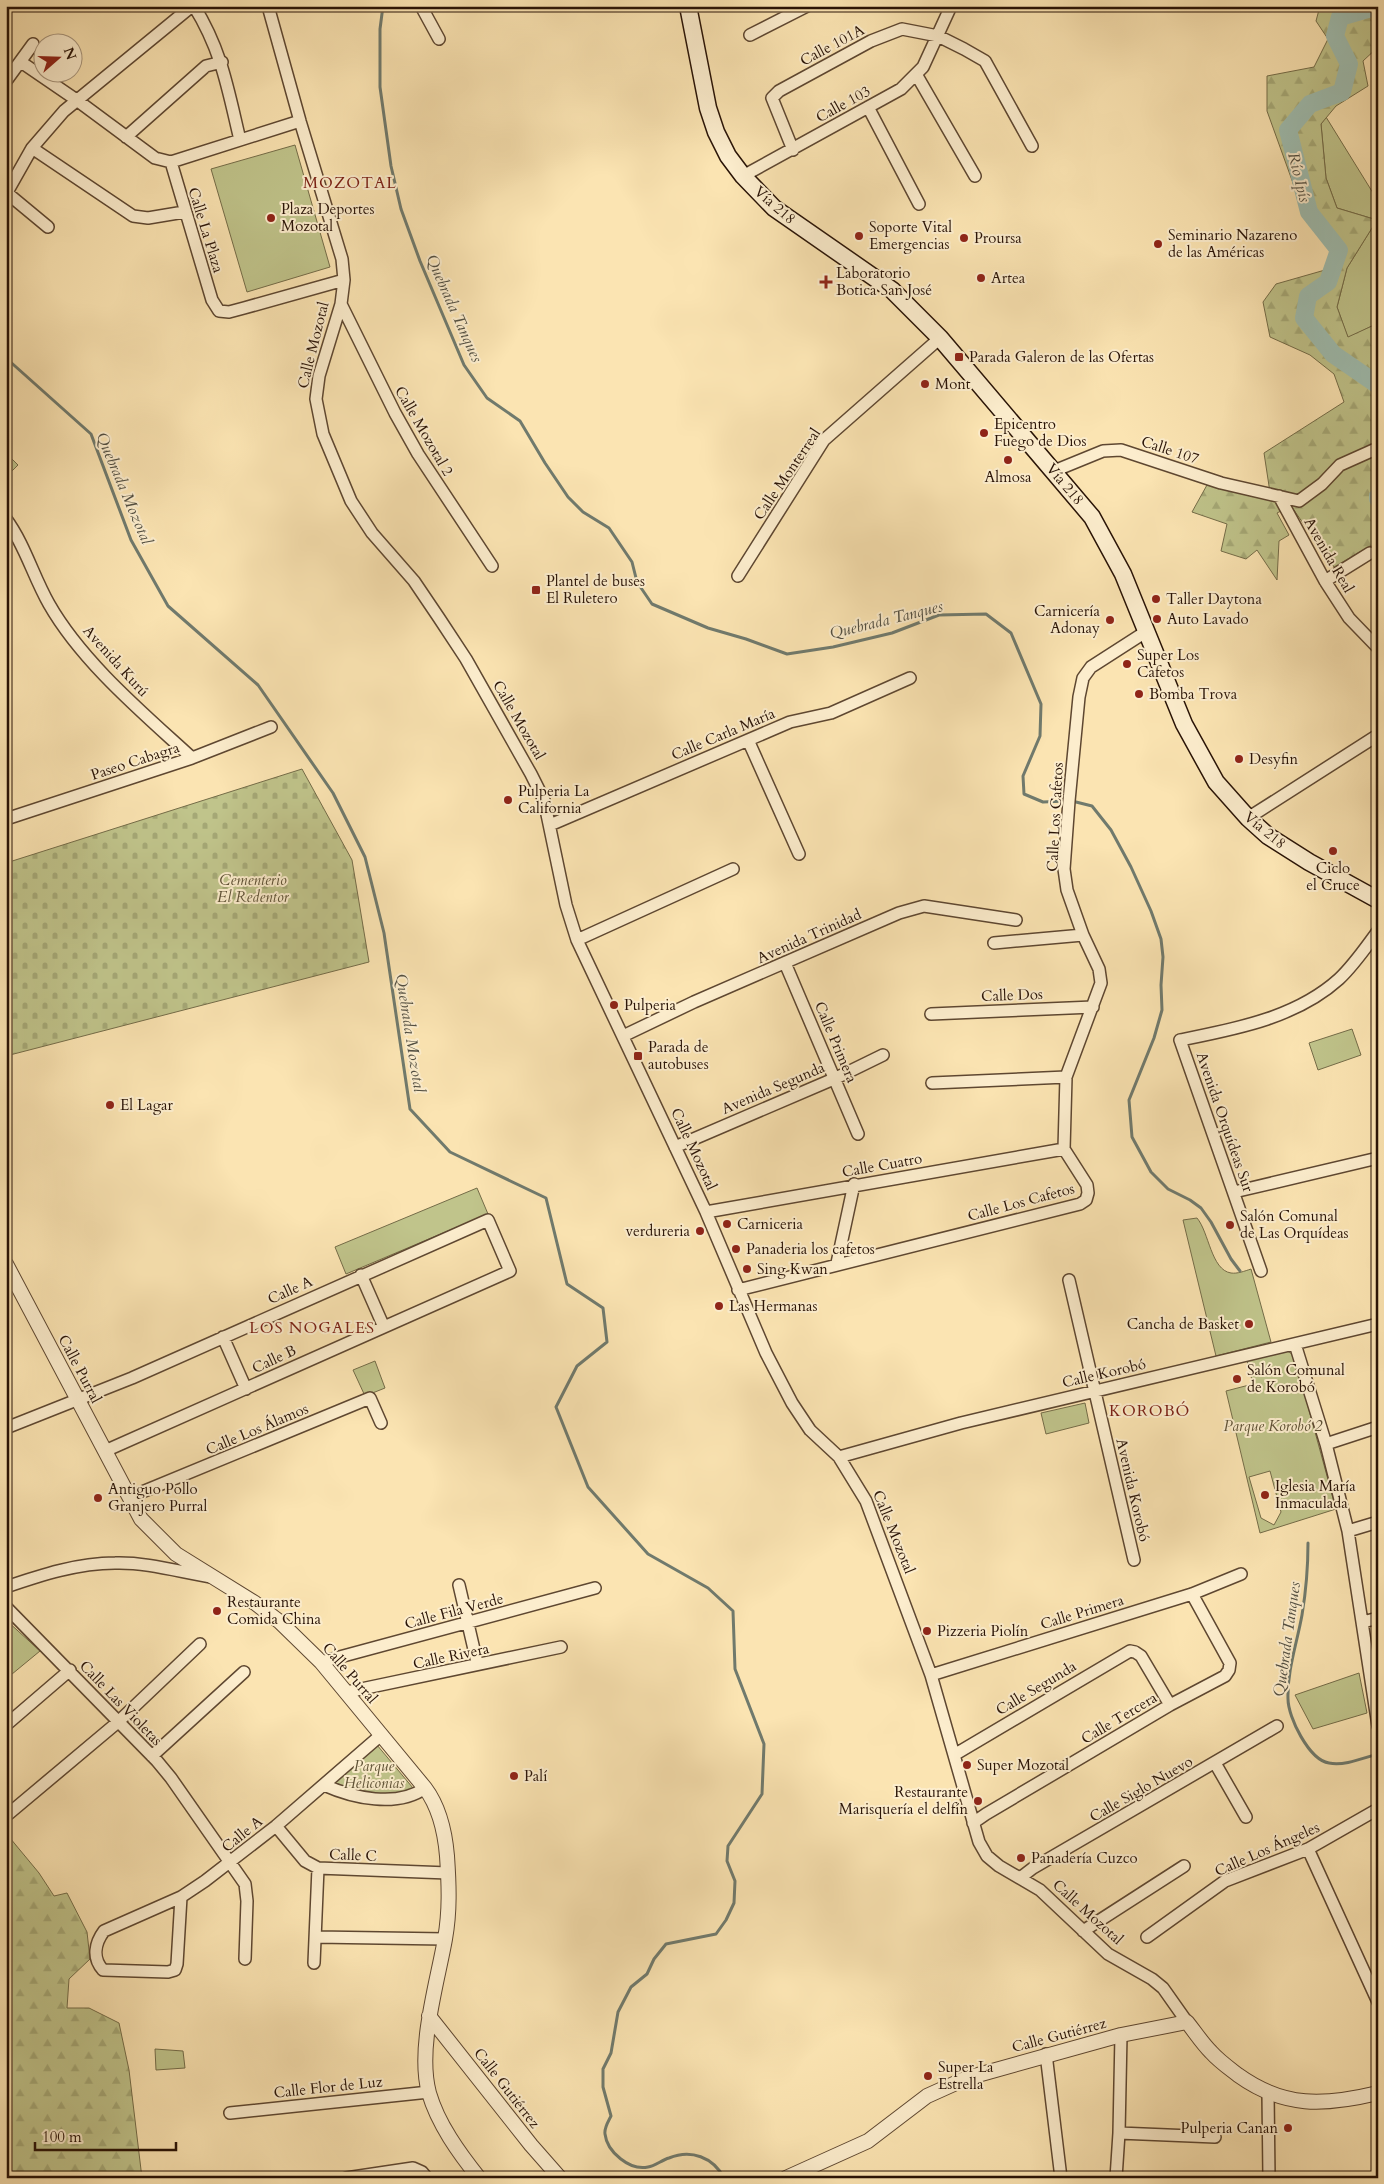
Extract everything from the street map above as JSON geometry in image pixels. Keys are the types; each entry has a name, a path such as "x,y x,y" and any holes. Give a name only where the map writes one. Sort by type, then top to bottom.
{"main road":[{"name":"Vía 218","path":"688,6 708,108 716,132 728,156 743,176 774,208 892,290 940,338 1092,517 1123,574 1170,691 1203,761 1216,782 1248,818 1268,836 1378,900"}],"street":[{"path":"48,227 7,193 32,148 64,111 193,6 207,27 222,62 240,140"},
{"name":"Calle Mozotal","path":"268,6 300,121 342,259 344,280 341,304 319,376 316,399 318,417 326,442 351,501 372,532 414,581 466,659 544,800 566,905 578,940 706,1212 766,1352 792,1403 810,1430 839,1456 866,1501 931,1675 979,1842 987,1856 999,1866 1040,1890 1108,1954 1152,1979 1163,1988 1212,2054 1255,2087 1268,2093 1298,2100 1324,2102 1347,2100 1378,2093"},
{"path":"421,6 439,39"},
{"path":"938,36 951,6"},
{"path":"750,35 803,7"},
{"name":"Calle 101A","path":"793,150 772,98 779,91 871,41 902,29 938,36 964,48 985,61 1032,146"},
{"name":"Calle 103","path":"743,176 901,89 923,67 938,36"},
{"path":"6,81 32,46"},
{"path":"21,62 78,100 155,158 171,162 300,121"},
{"path":"126,137 206,66 222,62"},
{"path":"916,74 975,176"},
{"path":"868,107 919,204"},
{"path":"32,148 133,216 148,218 184,212"},
{"name":"Calle La Plaza","path":"171,162 184,212 212,300 219,311 229,312 344,280"},
{"name":"Calle Mozotal 2","path":"341,304 395,413 418,454 492,566"},
{"name":"Calle Monterreal","path":"738,576 824,440 940,338"},
{"name":"Calle 107","path":"1054,471 1103,451 1121,450 1222,483 1299,501 1322,484 1340,465 1378,448"},
{"name":"Avenida Real","path":"1279,496 1325,581 1349,618 1376,642"},
{"name":"Avenida Kurú","path":"6,518 24,548 49,604 86,656 132,703 192,758"},
{"path":"1325,581 1370,553"},
{"name":"Calle Los Cafetos","path":"738,1290 1080,1204 1086,1200 1088,1193 1087,1185 1064,1149 1066,1077 1101,983 1099,969 1083,935 1067,890 1064,869 1068,801 1083,678 1091,667 1100,660 1147,631"},
{"name":"Calle Carla María","path":"550,825 790,722 832,712 910,678"},
{"name":"Paseo Cabagra","path":"6,820 192,758 271,727"},
{"path":"1248,818 1378,736"},
{"path":"748,740 799,854"},
{"path":"578,940 733,870"},
{"name":"Avenida Trinidad","path":"623,1036 694,1002 899,913 924,906 1016,920"},
{"name":"Avenida Orquídeas Sur","path":"1261,1271 1180,1040 1251,1024 1292,1009 1316,996 1340,978 1378,931"},
{"path":"994,943 1083,935"},
{"name":"Calle Primera","path":"785,963 836,1078 858,1134"},
{"name":"Calle Dos","path":"931,1014 1093,1007"},
{"name":"Avenida Segunda","path":"675,1147 836,1078 882,1055"},
{"path":"932,1083 1066,1077"},
{"name":"Calle Cuatro","path":"706,1212 854,1184 1064,1149"},
{"path":"1234,1192 1378,1158"},
{"path":"837,1264 854,1184"},
{"name":"Calle B","path":"105,1450 510,1271 488,1220"},
{"name":"Calle A","path":"6,1428 78,1400 488,1220"},
{"name":"Calle Purral","path":"6,1264 141,1519 176,1554 255,1603 280,1622 321,1662 425,1788 438,1811 445,1840 450,1899 445,1939 429,2016 426,2050 428,2092 447,2132 480,2178"},
{"path":"361,1276 383,1326"},
{"name":"Avenida Korobó","path":"1069,1280 1134,1560"},
{"name":"Calle Korobó","path":"839,1456 961,1423 1378,1324"},
{"path":"223,1337 246,1389"},
{"path":"1295,1344 1326,1444 1348,1531 1378,1726"},
{"name":"Calle Los Álamos","path":"130,1498 370,1398 381,1423"},
{"path":"1326,1444 1378,1427"},
{"path":"1348,1531 1378,1522"},
{"path":"6,1587 74,1567 116,1563 153,1567 213,1578"},
{"name":"Calle Primera","path":"931,1675 1192,1594 1241,1574"},
{"path":"459,1585 476,1658"},
{"name":"Calle Fila Verde","path":"321,1662 595,1588"},
{"name":"Calle Tercera","path":"973,1823 1170,1705 1220,1678 1229,1670 1230,1664 1192,1594"},
{"name":"Calle Las Violetas","path":"6,1607 70,1670 171,1778 245,1884 247,1892 245,1959"},
{"path":"1363,1622 1378,1618"},
{"path":"6,1816 118,1722 200,1644"},
{"name":"Calle Rivera","path":"346,1692 561,1648"},
{"name":"Calle Segunda","path":"954,1755 1125,1654 1135,1652 1141,1656 1170,1705"},
{"path":"6,1725 70,1670"},
{"path":"152,1756 244,1672"},
{"name":"Calle Siglo Nuevo","path":"1020,1878 1033,1868 1277,1726"},
{"name":"Calle A","path":"181,1897 177,1964 175,1970 168,1972 103,1970 95,1956 98,1939 104,1931 181,1897 276,1826 381,1735"},
{"path":"1215,1763 1246,1817"},
{"path":"324,1785 343,1794 361,1798 405,1798 425,1788"},
{"name":"Calle Los Ángeles","path":"1147,1937 1226,1881 1308,1849 1378,1809"},
{"name":"Calle C","path":"276,1826 305,1861 318,1868 448,1873"},
{"path":"1308,1849 1378,2002"},
{"path":"1083,1931 1184,1866"},
{"path":"314,1963 318,1868"},
{"path":"316,1937 445,1939"},
{"name":"Calle Gutiérrez","path":"429,2016 531,2145 560,2178"},
{"name":"Calle Gutiérrez","path":"786,2178 868,2141 927,2096 967,2078 1046,2054 1121,2035 1187,2022"},
{"path":"1116,2178 1121,2035"},
{"path":"1046,2054 1060,2178"},
{"name":"Calle Flor de Luz","path":"230,2113 428,2092"},
{"path":"1268,2093 1269,2178"},
{"path":"1119,2133 1215,2137"},
{"path":"353,2177 414,2168 418,2169 427,2178"}],"green space":[{"path":"1320,6 1378,6 1378,47 1363,61 1368,86 1336,106 1321,124 1326,178 1337,208 1377,220 1347,268 1337,307 1348,337 1372,326 1378,327 1378,547 1370,546 1334,567 1291,506 1277,513 1289,535 1279,541 1277,580 1257,550 1246,559 1221,551 1227,524 1192,512 1207,485 1271,499 1264,453 1344,402 1334,374 1310,355 1270,337 1263,302 1276,284 1325,270 1334,253 1302,208 1267,111 1267,76 1314,67 1328,39 1316,21"},
{"path":"1326,117 1378,201 1378,327 1372,326 1348,338 1337,307 1347,268 1377,220 1337,208 1326,178 1321,124"},
{"name":"Plaza Deportes Mozotal","path":"295,145 330,267 247,292 211,169"},
{"path":"6,453 18,465 6,477"},
{"name":"Cementerio El Redentor","path":"302,769 352,860 369,962 6,1056 6,863"},
{"path":"1352,1029 1361,1055 1318,1070 1309,1043"},
{"path":"477,1188 488,1214 346,1274 335,1247"},
{"path":"1197,1218 1205,1232 1215,1258 1224,1270 1236,1273 1251,1269 1271,1342 1216,1356 1183,1220"},
{"name":"Parque Korobó 2","path":"1287,1351 1294,1355 1336,1509 1260,1533 1226,1391 1253,1384 1247,1361","holes":["1270,1471 1281,1512 1274,1525 1261,1518 1249,1477"]},
{"path":"375,1361 385,1388 365,1396 353,1370"},
{"path":"1085,1403 1089,1423 1046,1434 1041,1413"},
{"path":"6,1620 40,1651 6,1679"},
{"path":"1359,1673 1367,1713 1313,1729 1295,1695"},
{"name":"Parque Heliconias","path":"377,1745 413,1788 393,1795 383,1795 331,1784"},
{"path":"10,1838 39,1873 54,1896 67,1893 87,1932 90,1959 69,1979 67,2008 89,2008 119,2023 129,2070 142,2178 6,2178 6,1840"},
{"path":"155,2049 183,2051 185,2068 156,2070"}],"waterway":[{"name":"Quebrada Tanques","path":"383,6 380,29 380,87 391,166 401,209 420,261 464,365 487,398 520,421 568,497 583,512 609,528 632,562 637,582 652,604 708,628 787,654 833,647 892,633 939,615 986,614 1011,633 1041,704 1040,736 1023,776 1024,794 1043,802 1066,801"},
{"name":"Río Ipís","path":"1378,6 1340,17 1335,36 1349,64 1342,92 1310,104 1288,130 1309,212 1339,250 1328,282 1308,296 1304,318 1333,354 1378,385"},
{"name":"Quebrada Mozotal","path":"6,358 91,434 131,540 168,606 258,685 333,793 365,857 384,933 410,1109 450,1152 546,1198 567,1284 603,1308 607,1342 577,1366 556,1407 588,1487 648,1554 708,1588 733,1611 735,1669 764,1744 762,1794 728,1846 727,1861 735,1881 734,1903 726,1920 716,1934 666,1944 654,1959 647,1974 631,1987 618,2012 611,2053 603,2069 603,2087 611,2116 605,2134 610,2147 620,2159 634,2166 641,2167 651,2166 677,2155 693,2155 708,2160 724,2178"},
{"name":"Quebrada Tanques","path":"1072,801 1092,806 1111,830 1131,867 1151,911 1161,939 1163,957 1162,1010 1154,1038 1129,1100 1132,1137 1151,1172 1168,1189 1201,1208 1240,1271"},
{"name":"Quebrada Tanques","path":"1308,1543 1306,1588 1289,1678 1289,1707 1301,1737 1321,1760 1335,1764 1378,1754"}],"place":[{"name":"Plaza Deportes Mozotal","path":"271,218"},
{"name":"Soporte Vital Emergencias","path":"859,236"},
{"name":"Proursa","path":"964,238"},
{"name":"Seminario Nazareno de las Américas","path":"1158,244"},
{"name":"Artea","path":"981,278"},
{"name":"Laboratorio Botica San José","path":"826,282"},
{"name":"Parada Galeron de las Ofertas","path":"959,357"},
{"name":"Mont","path":"925,384"},
{"name":"Epicentro Fuego de Dios","path":"984,433"},
{"name":"Almosa","path":"1008,460"},
{"name":"Plantel de buses El Ruletero","path":"536,590"},
{"name":"Taller Daytona","path":"1156,599"},
{"name":"Auto Lavado","path":"1157,619"},
{"name":"Carnicería Adonay","path":"1110,620"},
{"name":"Super Los Cafetos","path":"1127,664"},
{"name":"Bomba Trova","path":"1139,694"},
{"name":"Desyfin","path":"1239,759"},
{"name":"Pulperia La California","path":"508,800"},
{"name":"Ciclo el Cruce","path":"1333,851"},
{"name":"Pulperia","path":"614,1005"},
{"name":"Parada de autobuses","path":"638,1056"},
{"name":"El Lagar","path":"110,1105"},
{"name":"Carniceria","path":"727,1224"},
{"name":"Salón Comunal de Las Orquídeas","path":"1230,1225"},
{"name":"verdureria","path":"700,1231"},
{"name":"Panaderia los cafetos","path":"736,1249"},
{"name":"Sing Kwan","path":"747,1269"},
{"name":"Las Hermanas","path":"719,1306"},
{"name":"Cancha de Basket","path":"1249,1324"},
{"name":"Salón Comunal de Korobó","path":"1237,1379"},
{"name":"Iglesia María Inmaculada","path":"1265,1495"},
{"name":"Antiguo Pollo Granjero Purral","path":"98,1498"},
{"name":"Restaurante Comida China","path":"217,1611"},
{"name":"Pizzeria Piolín","path":"927,1631"},
{"name":"Super Mozotal","path":"967,1765"},
{"name":"Palí","path":"514,1776"},
{"name":"Restaurante Marisquería el delfín","path":"978,1801"},
{"name":"Panadería Cuzco","path":"1021,1858"},
{"name":"Super La Estrella","path":"928,2076"},
{"name":"Pulperia Canan","path":"1288,2128"}],"district":[{"name":"MOZOTAL","path":"350,182"},
{"name":"LOS NOGALES","path":"312,1327"},
{"name":"KOROBÓ","path":"1149,1410"}]}
